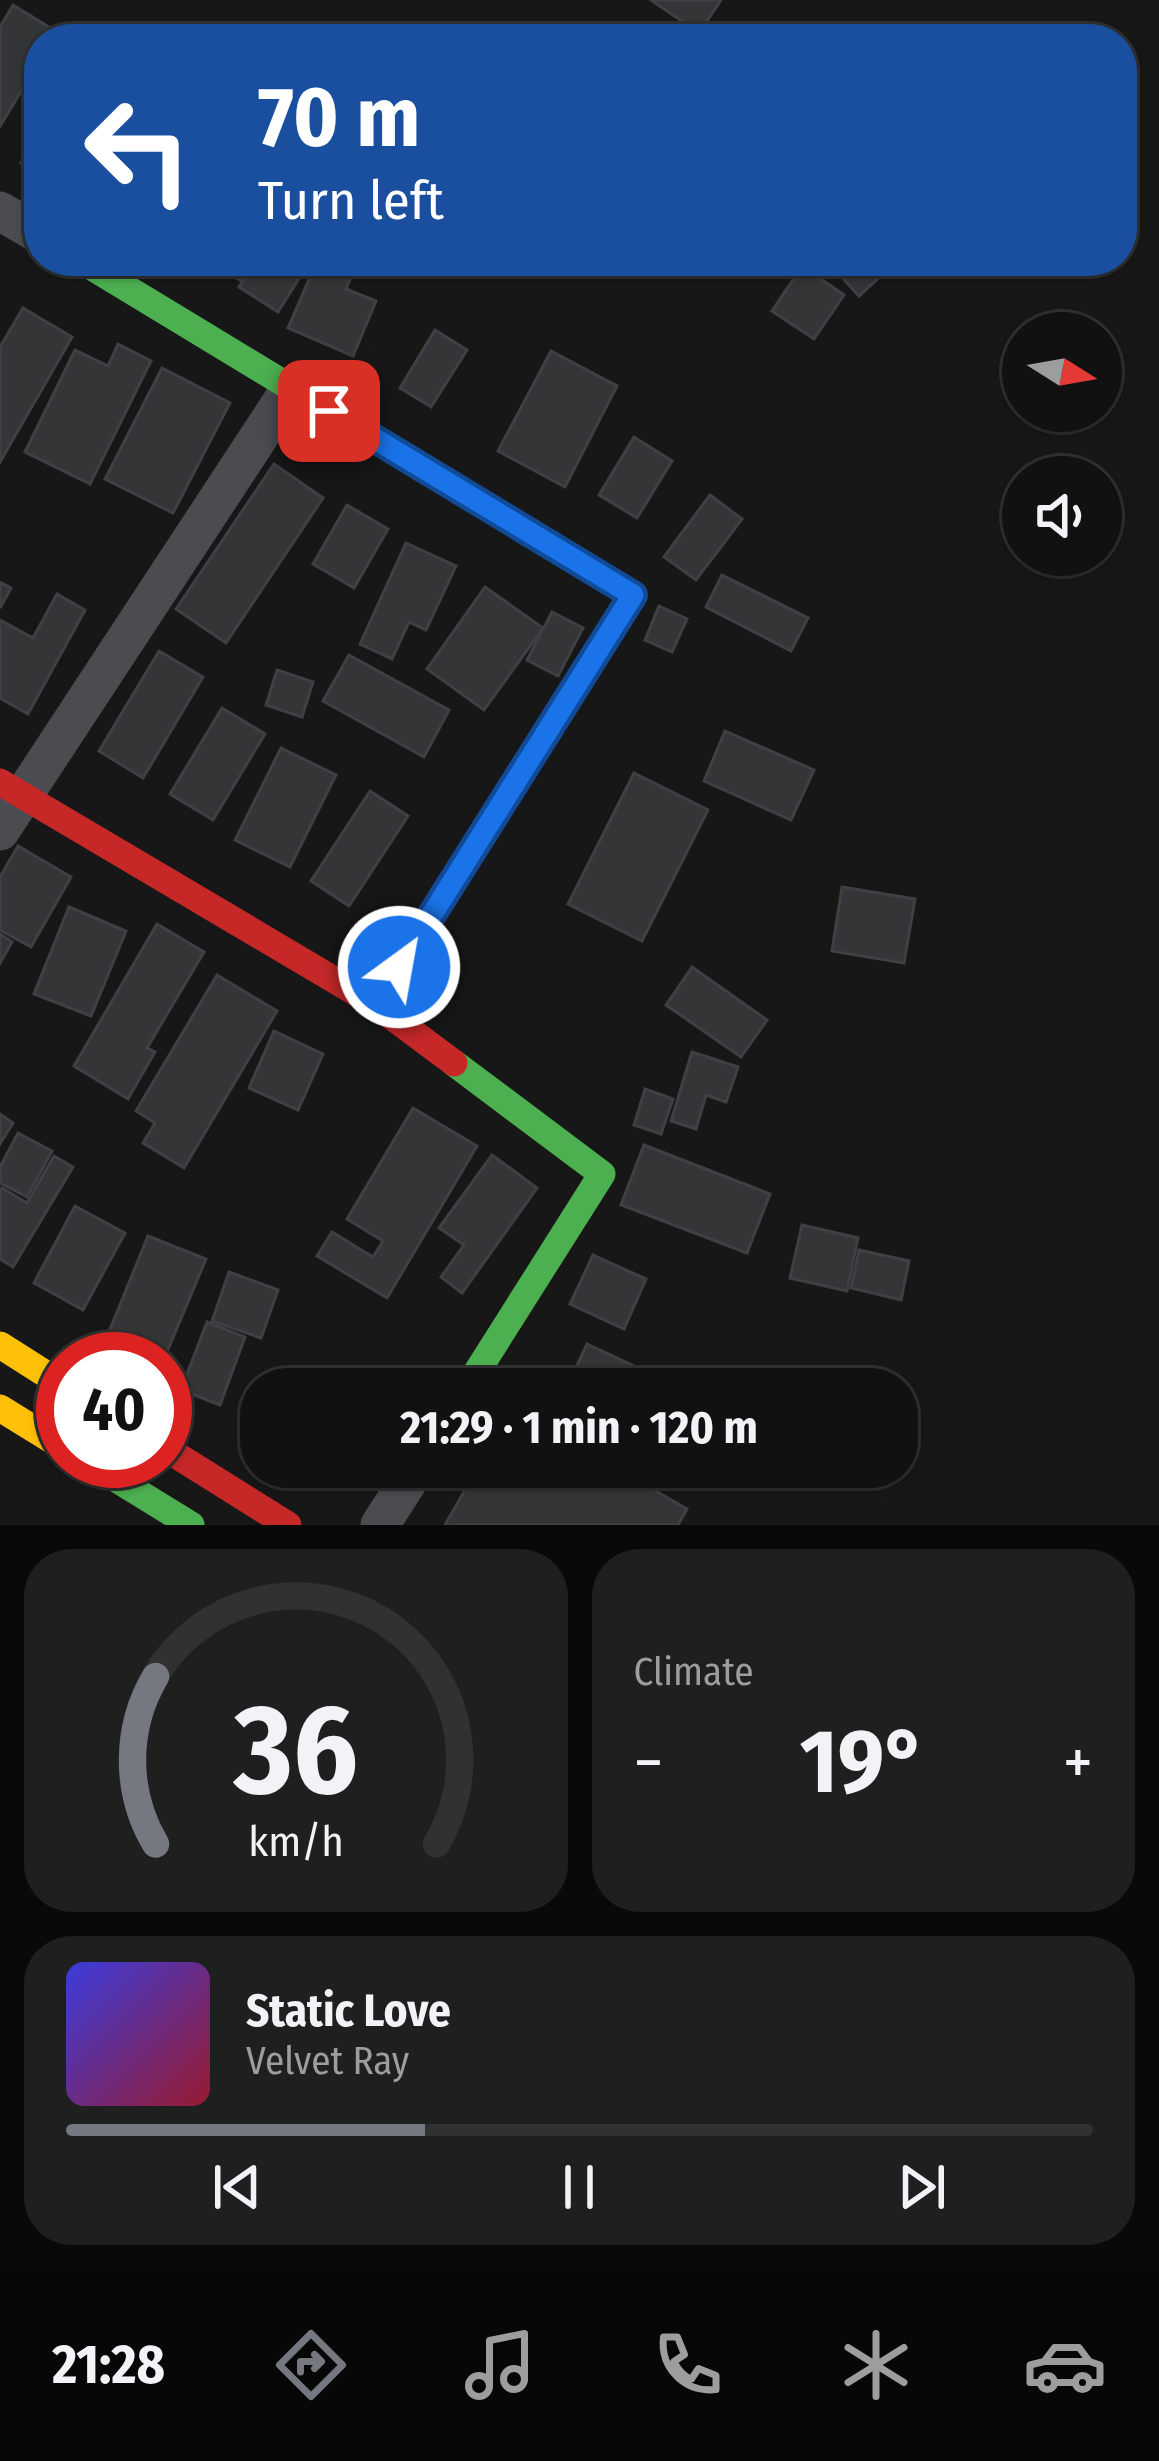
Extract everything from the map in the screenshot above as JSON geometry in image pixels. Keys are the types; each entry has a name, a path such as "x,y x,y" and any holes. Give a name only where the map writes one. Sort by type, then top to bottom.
{"street":[{"path":"107,276 633,595 376,1004"},
{"path":"0,831 12,789 291,388"},
{"path":"12,789 376,1004 602,1174 479,1368"},
{"path":"0,1346 36,1368"},
{"path":"0,1408 36,1430"},
{"path":"192,1465 288,1525"},
{"path":"130,1488 191,1525"},
{"path":"380,1525 404,1488"}],"building":[{"path":"651,0 721,0 705,24 686,24"},
{"path":"13,5 44,24 24,24 24,87 0,126 0,27"},
{"path":"246,276 301,276 278,312 239,287"},
{"path":"311,276 352,276 346,289 376,301 353,356 288,328"},
{"path":"795,276 816,276 844,295 814,339 772,311"},
{"path":"841,276 881,276 859,296"},
{"path":"23,308 72,337 0,462 0,347"},
{"path":"435,330 467,350 431,407 400,388"},
{"path":"118,344 151,361 90,484 25,452 75,350 108,366"},
{"path":"551,351 617,386 565,487 498,451"},
{"path":"162,368 230,403 173,513 105,479"},
{"path":"634,437 672,461 637,518 599,495"},
{"path":"274,464 323,498 226,643 176,609"},
{"path":"710,495 742,519 696,580 664,557"},
{"path":"347,505 388,529 354,588 313,564"},
{"path":"406,543 456,566 426,630 409,622 392,659 360,644"},
{"path":"722,575 808,618 791,651 706,607"},
{"path":"0,582 11,588 0,608"},
{"path":"485,587 543,628 484,710 427,669"},
{"path":"57,594 85,610 28,714 0,698 0,620 33,638"},
{"path":"659,606 687,619 672,652 645,640"},
{"path":"552,612 583,628 558,676 527,660"},
{"path":"159,651 203,677 143,778 99,751"},
{"path":"349,655 449,710 424,757 323,701"},
{"path":"277,670 313,682 302,717 266,705"},
{"path":"222,708 265,734 213,820 170,794"},
{"path":"725,731 814,770 791,820 704,781"},
{"path":"281,748 336,775 290,867 235,840"},
{"path":"634,773 708,810 642,941 568,904"},
{"path":"370,791 408,816 349,906 311,881"},
{"path":"18,846 71,877 31,947 0,930 0,877"},
{"path":"842,887 915,899 904,963 832,951"},
{"path":"69,907 126,931 91,1016 34,994"},
{"path":"157,924 204,952 147,1048 155,1052 128,1099 74,1066"},
{"path":"0,934 12,942 0,963"},
{"path":"692,967 767,1020 741,1057 666,1005"},
{"path":"217,975 277,1011 184,1168 143,1143 155,1123 136,1111"},
{"path":"274,1031 323,1054 298,1110 249,1088"},
{"path":"692,1052 738,1067 726,1102 706,1095 696,1129 671,1121"},
{"path":"645,1089 673,1099 661,1134 634,1125"},
{"path":"413,1108 477,1146 387,1298 317,1256 332,1232 373,1257 383,1241 347,1219"},
{"path":"0,1114 13,1123 0,1144"},
{"path":"18,1133 52,1151 27,1197 0,1183 0,1167"},
{"path":"644,1145 770,1194 747,1253 621,1205"},
{"path":"492,1155 537,1188 462,1293 441,1277 464,1245 439,1228"},
{"path":"54,1156 73,1167 13,1267 0,1259 0,1192 2,1188 27,1203"},
{"path":"75,1206 125,1233 83,1310 34,1283"},
{"path":"802,1225 858,1238 847,1291 790,1278"},
{"path":"148,1236 206,1259 175,1332 109,1332"},
{"path":"859,1250 909,1261 901,1300 851,1288"},
{"path":"593,1255 646,1279 624,1329 570,1304"},
{"path":"229,1272 278,1290 261,1338 212,1321"},
{"path":"207,1322 245,1337 220,1405 192,1394 192,1361"},
{"path":"587,1344 638,1368 576,1368"},
{"path":"466,1488 650,1488 687,1509 678,1525 445,1525"}],"traffic: fast":[{"path":"107,276 633,595 375,1004"},
{"path":"454,1063 602,1174 479,1368"},
{"path":"131,1488 191,1525"}],"traffic: slow":[{"path":"0,1345 36,1368"},
{"path":"0,1408 36,1430"}],"traffic: jam":[{"path":"0,782 375,1004 454,1063"},
{"path":"192,1465 288,1525"}],"route":[{"path":"329,411 633,595 399,967"}]}
